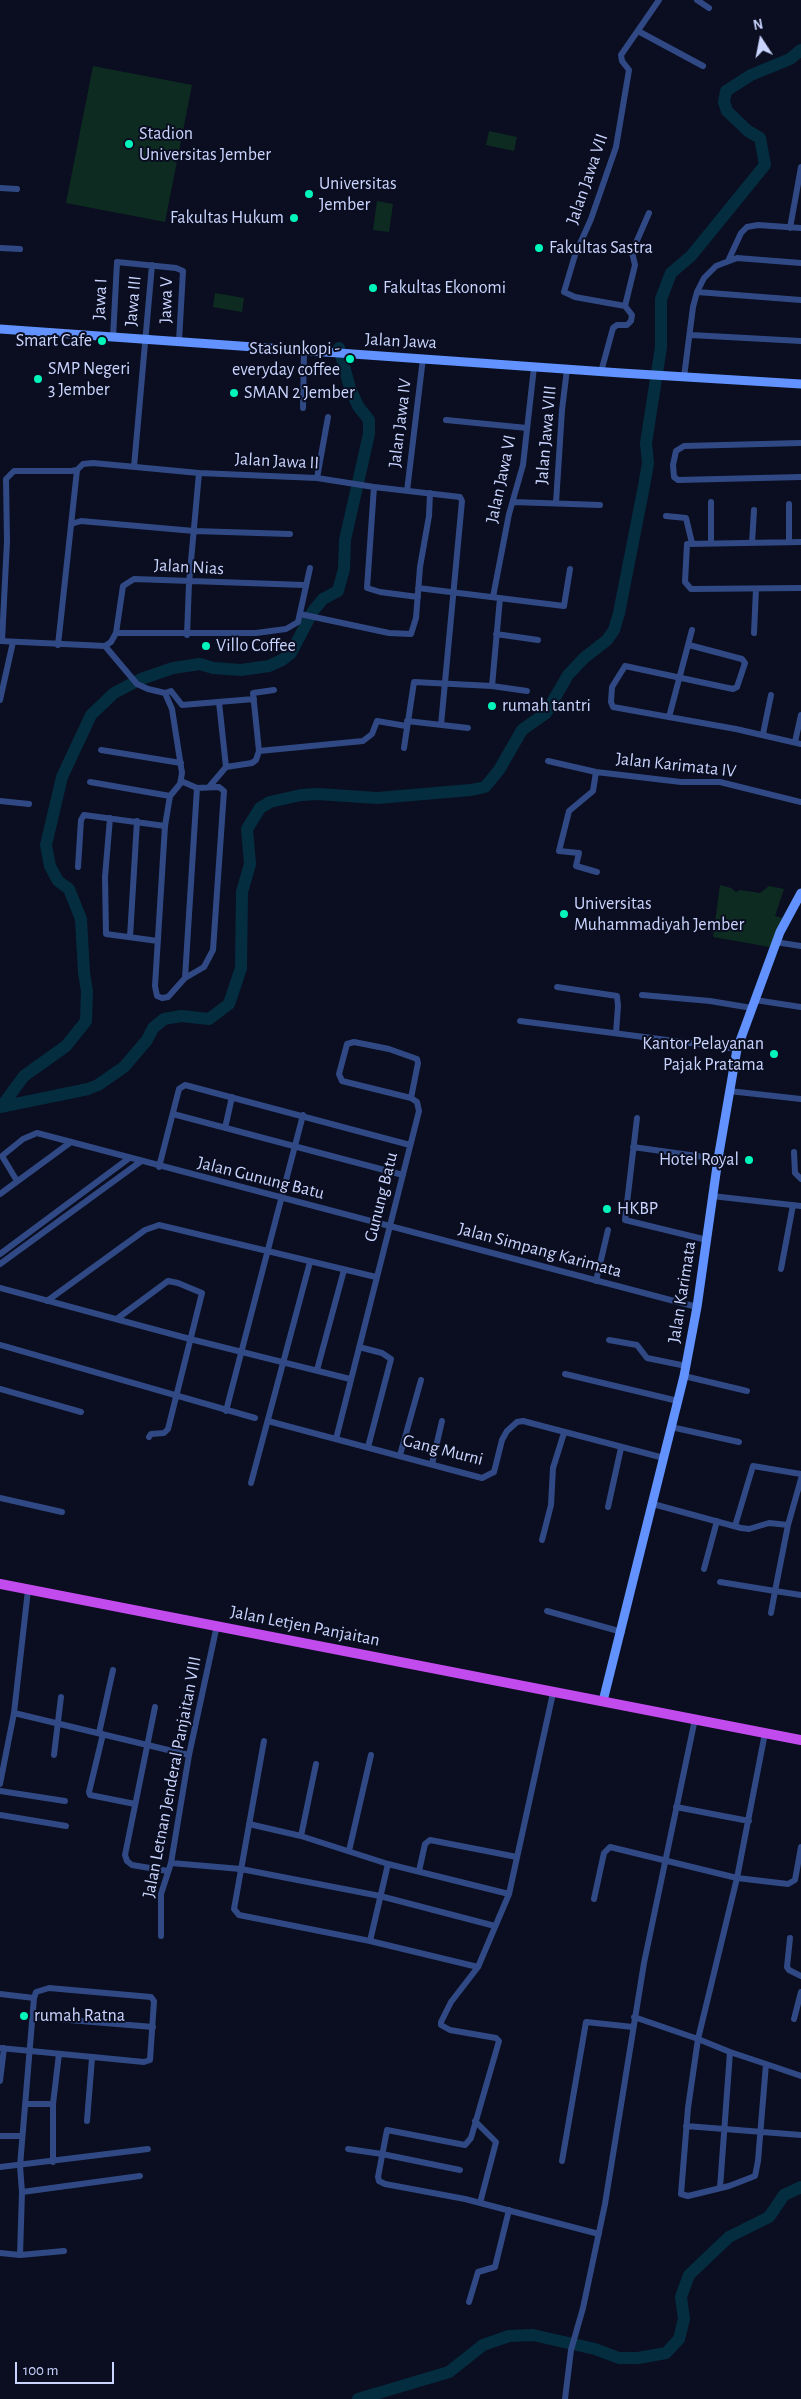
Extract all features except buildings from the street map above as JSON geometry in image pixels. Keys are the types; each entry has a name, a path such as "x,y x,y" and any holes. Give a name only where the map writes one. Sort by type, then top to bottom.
{"highway":[{"name":"Jalan Letjen Panjaitan","path":"0,1584 801,1740"}],"main road":[{"name":"Jalan Jawa","path":"0,329 601,372 801,384"},
{"name":"Jalan Karimata","path":"603,1701 622,1632 684,1376 697,1307 712,1196 737,1049 776,942 801,893"}],"street":[{"name":"Jalan Jawa VII","path":"625,306 575,297 564,292 575,255 591,219 614,155 629,72 621,55 659,0"},
{"path":"697,0 709,8"},
{"path":"638,31 702,66"},
{"path":"790,228 801,167"},
{"path":"0,188 17,189"},
{"path":"601,372 612,328 617,325 627,325 631,321 632,315 625,306 635,265 632,252 649,213"},
{"path":"729,259 741,233 747,227 758,225 801,228"},
{"path":"0,248 20,249"},
{"path":"680,377 691,335 693,307 697,292 704,278 716,266 729,259 736,258 801,263"},
{"name":"Jawa I","path":"113,338 118,262 152,265"},
{"name":"Jawa V","path":"152,265 182,269 184,274 179,341"},
{"name":"Jawa III","path":"145,340 152,265"},
{"path":"697,292 801,300"},
{"path":"691,335 801,341"},
{"path":"134,467 145,340"},
{"path":"303,408 304,351"},
{"name":"Jalan Jawa IV","path":"407,491 423,358"},
{"name":"Jalan Jawa VI","path":"492,686 497,597 513,502 523,465 534,366"},
{"name":"Jalan Jawa VIII","path":"556,503 562,410 567,369"},
{"path":"317,478 328,417"},
{"path":"446,420 527,428"},
{"path":"801,443 752,443 679,448 675,453 673,465 676,480 801,477"},
{"name":"Jalan Jawa II","path":"1,641 7,476 19,470 70,471 77,470 81,465 88,463 199,473 317,478 460,497 462,501 454,592"},
{"path":"58,645 69,529 77,470"},
{"path":"187,635 189,583 199,473"},
{"path":"374,487 367,588 380,592 418,597"},
{"path":"303,615 389,633 409,634 416,618 430,493"},
{"path":"513,502 600,505"},
{"path":"711,502 711,543"},
{"path":"789,504 789,542"},
{"path":"752,543 754,510"},
{"path":"666,516 686,518 692,543"},
{"path":"71,524 81,521 194,531 290,534"},
{"path":"801,542 692,543 687,544 685,550 685,582 691,589 801,588"},
{"path":"116,633 187,635 280,631 293,626 303,615 304,585 310,568"},
{"path":"418,588 565,605 570,569"},
{"name":"Jalan Nias","path":"106,646 116,633 122,588 126,582 138,579 189,583 304,585"},
{"path":"754,633 756,589"},
{"path":"441,725 454,592"},
{"path":"669,717 692,630"},
{"path":"496,634 538,640"},
{"path":"1,641 106,646 137,684 165,693 171,691 182,706 254,699"},
{"path":"0,700 13,642"},
{"path":"689,645 742,659 744,667 735,689 625,666 612,688 611,702 613,707 763,734 798,743 801,715"},
{"path":"404,748 413,683 418,681 492,686 527,691"},
{"path":"209,787 226,767 252,763 256,760 259,751 254,692 274,690"},
{"path":"165,693 172,709 181,763 181,780 170,796 166,826 155,986 157,996 162,998 168,997 185,978 204,967 213,950 224,791 222,788 197,788 181,780"},
{"path":"763,734 771,696"},
{"path":"219,702 226,767"},
{"path":"259,751 366,740 372,734 377,721 468,728"},
{"path":"101,750 181,763"},
{"name":"Jalan Karimata IV","path":"548,761 596,772 681,782 720,782 801,802"},
{"path":"596,772 593,791 569,811 559,851 579,853 576,866 597,872"},
{"path":"90,782 170,796"},
{"path":"185,978 197,788"},
{"path":"0,801 29,804"},
{"path":"78,867 82,816 89,814 166,826"},
{"path":"110,818 105,877 105,927 108,935 158,941"},
{"path":"130,937 137,821"},
{"path":"776,942 801,946"},
{"path":"557,987 617,996 616,1032"},
{"path":"642,995 801,1008"},
{"path":"520,1021 737,1049"},
{"path":"410,1144 419,1111 417,1102 411,1098 342,1081 339,1074 347,1044 354,1042 388,1049 416,1059 418,1063 411,1098"},
{"name":"Gunung Batu","path":"159,1167 180,1086 190,1086 232,1096 410,1144 336,1439"},
{"path":"729,1091 801,1100"},
{"path":"225,1128 232,1096"},
{"path":"173,1114 402,1175"},
{"path":"226,1411 303,1115"},
{"path":"637,1118 624,1220 707,1240"},
{"path":"17,1181 1,1156 34,1133 128,1159"},
{"path":"0,1194 71,1142"},
{"path":"633,1147 718,1159"},
{"path":"794,1152 795,1173 801,1179"},
{"path":"0,1254 128,1159"},
{"name":"Jalan Gunung Batu","path":"128,1159 376,1222"},
{"path":"0,1264 140,1162"},
{"path":"712,1196 801,1206"},
{"path":"781,1269 792,1205"},
{"name":"Jalan Simpang Karimata","path":"376,1222 697,1307"},
{"path":"47,1301 153,1225 173,1227 376,1278"},
{"path":"596,1281 608,1230"},
{"path":"11,1245 16,1252"},
{"path":"251,1483 310,1262"},
{"path":"317,1370 344,1270"},
{"path":"118,1318 164,1282 178,1283 202,1294 168,1429 164,1433 151,1434 148,1437"},
{"path":"0,1288 118,1318 242,1353 350,1379"},
{"path":"609,1340 637,1346 647,1358 686,1366"},
{"path":"0,1345 255,1418"},
{"path":"359,1347 382,1353 391,1359 368,1447"},
{"path":"565,1374 678,1401"},
{"path":"684,1376 747,1391"},
{"path":"400,1455 421,1380"},
{"path":"0,1389 81,1412"},
{"name":"Gang Murni","path":"268,1421 485,1478 494,1472 502,1440 507,1431 516,1422 523,1421 664,1458"},
{"path":"432,1464 442,1421"},
{"path":"671,1427 739,1442"},
{"path":"542,1540 551,1504 553,1468 564,1433"},
{"path":"608,1507 621,1448"},
{"path":"735,1526 753,1466 801,1474"},
{"path":"771,1613 788,1525 801,1479"},
{"path":"0,1498 62,1512"},
{"path":"653,1504 749,1529 769,1523 788,1525"},
{"path":"704,1568 717,1521"},
{"path":"720,1582 801,1595"},
{"path":"0,1784 14,1713 28,1590"},
{"path":"547,1612 622,1632"},
{"name":"Jalan Letnan Jenderal Panjaitan VIII","path":"161,1936 161,1894 171,1863 189,1755 217,1625"},
{"path":"113,1670 89,1792 90,1795 135,1804"},
{"path":"553,1693 509,1894 478,1967 450,2002 441,2022 442,2025 450,2030 498,2039 490,2076 482,2096 471,2138 465,2145 387,2130 379,2181 480,2203 599,2234"},
{"path":"54,1756 61,1697"},
{"path":"155,1707 126,1844 127,1861 132,1865 168,1871"},
{"path":"14,1713 189,1755"},
{"path":"566,2399 571,2350 599,2234 634,2017 664,1862 696,1719"},
{"path":"766,1733 737,1878 698,2039 686,2126 681,2194 688,2196 720,2188 756,2174 766,2064"},
{"path":"264,1741 234,1909 239,1915 370,1941 478,1967"},
{"path":"349,1851 371,1755"},
{"path":"301,1836 316,1764"},
{"path":"0,1791 64,1801"},
{"path":"676,1807 748,1820"},
{"path":"0,1815 66,1826"},
{"path":"249,1824 301,1836 388,1864 509,1894"},
{"path":"419,1871 425,1844 430,1840 517,1857"},
{"path":"594,1899 604,1853 608,1848 737,1878 792,1883 795,1880 801,1847"},
{"path":"171,1863 241,1869 380,1896 495,1926"},
{"path":"370,1941 388,1864"},
{"path":"790,1938 787,1967 801,1976"},
{"path":"0,2081 2,2048 31,2050 92,2058 148,2062 154,2001 151,1997 49,1988 36,1992 34,1998 34,2017 31,2050 26,2104 22,2136 20,2166 22,2192 20,2255"},
{"path":"794,2019 801,1992"},
{"path":"0,1994 34,1998"},
{"path":"34,2017 152,2027"},
{"path":"634,2017 801,2076"},
{"path":"562,2161 586,2022 633,2027"},
{"path":"720,2188 730,2052"},
{"path":"53,2162 53,2104 59,2054"},
{"path":"87,2121 92,2058"},
{"path":"26,2104 53,2104"},
{"path":"475,2121 496,2142 480,2203"},
{"path":"686,2126 801,2135"},
{"path":"0,2136 22,2136"},
{"path":"0,2167 148,2149"},
{"path":"348,2149 460,2170"},
{"path":"22,2192 140,2176"},
{"path":"469,2302 478,2272 495,2267 509,2210"},
{"path":"0,2253 20,2255 64,2251"}],"green space":[{"name":"Stadion Universitas Jember","path":"93,66 192,85 165,222 66,203"},
{"path":"489,131 517,137 514,151 486,145"},
{"path":"377,201 393,204 389,232 373,230"},
{"path":"215,293 244,298 242,312 213,307"},
{"path":"720,885 731,888 736,892 740,890 760,893 769,886 784,889 775,916 783,918 770,947 713,937"}],"waterway":[{"path":"0,1107 88,1089 98,1085 124,1067 147,1040 153,1028 164,1019 181,1016 209,1019 229,1004 241,968 242,892 250,864 247,829 260,808 270,802 301,795 318,794 377,798 471,790 485,787 499,770 522,730 546,713 568,675 584,658 607,640 614,630 619,613 648,463 646,443 661,347 661,299 671,273 691,256 765,165 760,138 748,131 727,111 724,102 726,91 751,75 790,59 801,50"},
{"path":"2,1106 24,1076 66,1046 86,1021 87,991 81,919 69,889 58,881 50,866 46,845 62,777 91,715 114,693 141,679 173,668 200,664 213,668 241,670 269,666 282,660 291,653 313,611 323,599 338,591 344,569 345,540 369,434 369,420 358,406 350,388 339,348"},
{"path":"358,2399 449,2372 483,2345 509,2336 533,2335 595,2349 619,2358 638,2358 666,2353 679,2339 684,2319 681,2297 689,2275 729,2237 769,2217 784,2195 801,2187"}],"place":[{"name":"Stadion Universitas Jember","path":"129,144"},
{"name":"Universitas Jember","path":"309,194"},
{"name":"Fakultas Hukum","path":"294,218"},
{"name":"Fakultas Sastra","path":"539,248"},
{"name":"Fakultas Ekonomi","path":"373,288"},
{"name":"Smart Cafe","path":"102,341"},
{"name":"Stasiunkopi - everyday coffee","path":"350,359"},
{"name":"SMP Negeri 3 Jember","path":"38,379"},
{"name":"SMAN 2 Jember","path":"234,393"},
{"name":"Villo Coffee","path":"206,646"},
{"name":"rumah tantri","path":"492,706"},
{"name":"Universitas Muhammadiyah Jember","path":"564,914"},
{"name":"Kantor Pelayanan Pajak Pratama","path":"774,1054"},
{"name":"Hotel Royal","path":"749,1160"},
{"name":"HKBP","path":"607,1209"},
{"name":"rumah Ratna","path":"24,2016"}]}
